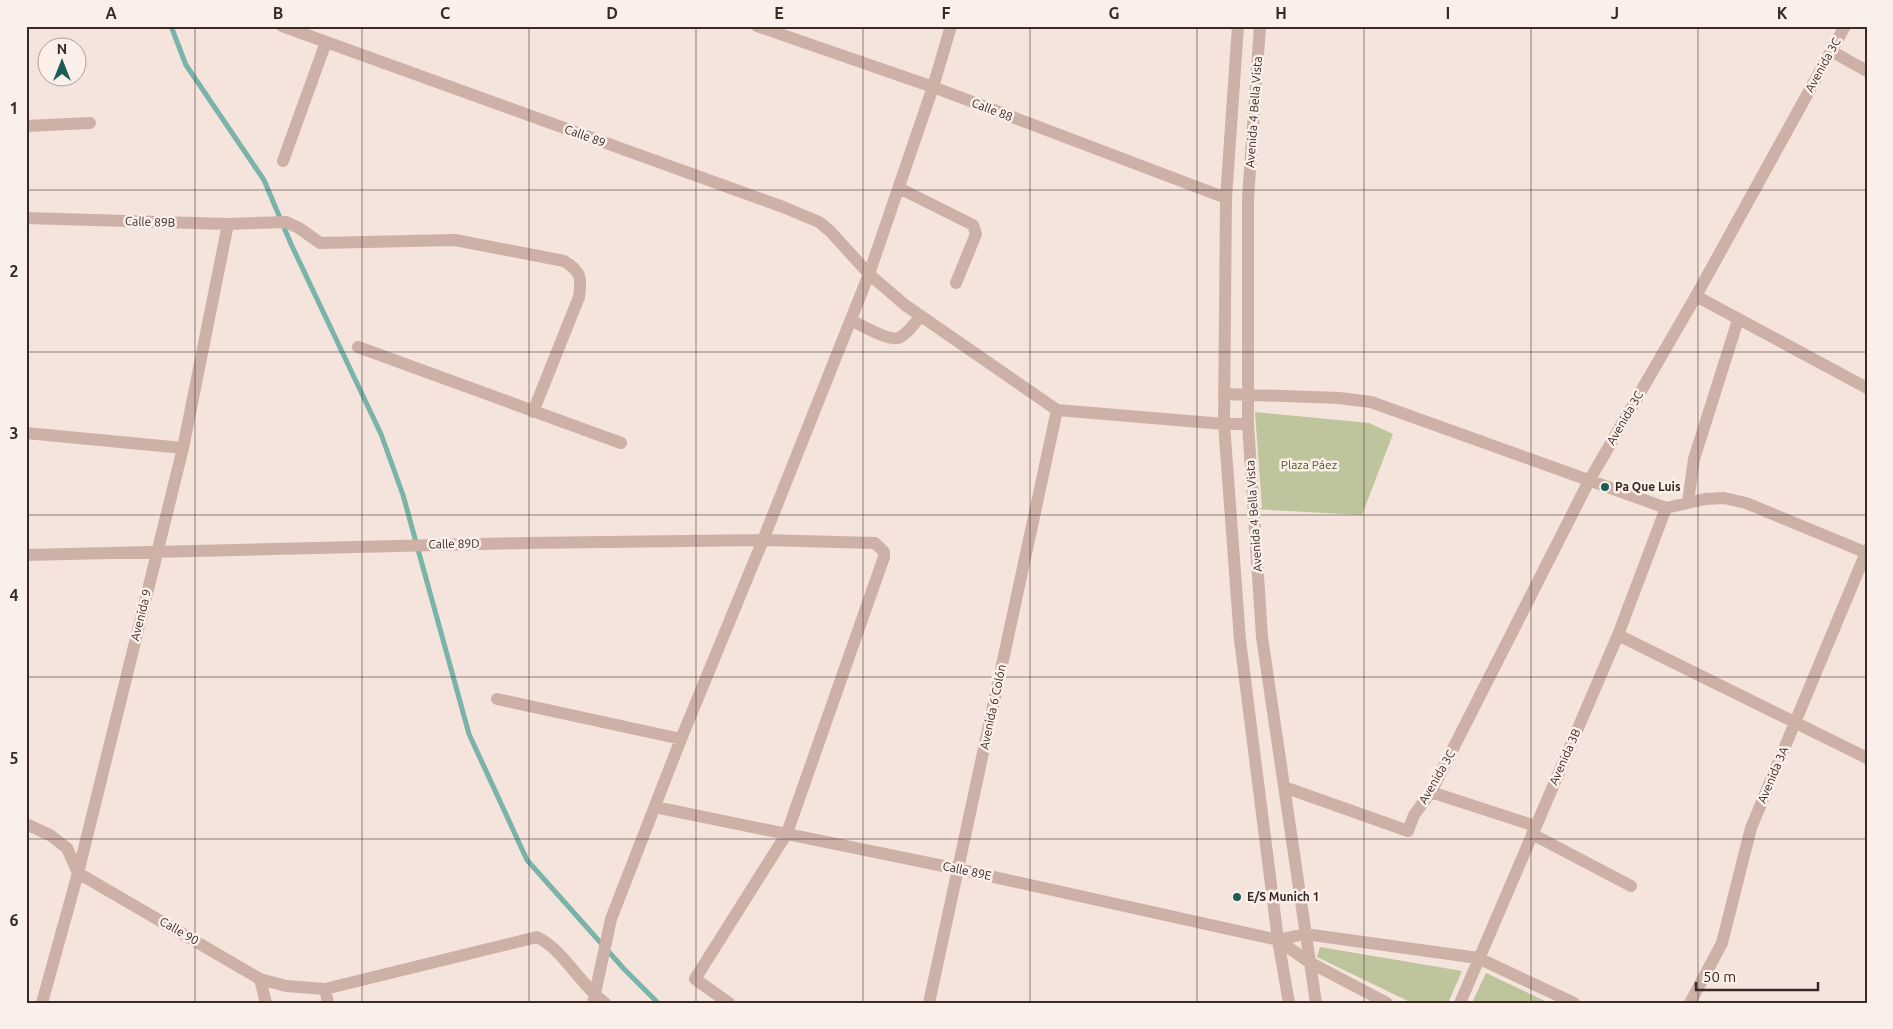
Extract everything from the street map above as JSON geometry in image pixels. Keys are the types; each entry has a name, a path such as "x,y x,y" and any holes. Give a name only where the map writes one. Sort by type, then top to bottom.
{"street":[{"name":"Calle 89","path":"282,26 800,213 819,222 830,231 869,274 921,316 1057,410"},
{"name":"Calle 88","path":"757,26 933,88 1226,198"},
{"path":"597,1000 599,975 611,918 681,739 869,274 933,88 951,26"},
{"name":"Avenida 4 Bella Vista","path":"1238,26 1226,198 1224,424 1240,640 1278,940 1288,1003"},
{"name":"Avenida 4 Bella Vista","path":"1260,26 1248,198 1248,424 1262,637 1308,962 1316,1003"},
{"name":"Avenida 3C","path":"1284,787 1408,830 1414,815 1431,792 1589,481 1696,296 1845,26"},
{"path":"283,161 326,42"},
{"path":"1831,51 1867,71"},
{"path":"26,126 90,123"},
{"path":"899,188 973,225 976,234 956,282"},
{"name":"Calle 89B","path":"26,218 228,224 274,221 286,222 299,228 320,243 455,240 564,261 574,267 580,275 579,297 533,412"},
{"name":"Avenida 9","path":"42,1003 78,873 183,448 228,224"},
{"path":"1696,296 1867,388"},
{"path":"851,320 886,336 897,338 902,336 921,316"},
{"path":"1688,502 1694,459 1738,320"},
{"path":"358,346 621,443"},
{"path":"1224,394 1339,398 1371,402 1666,508 1705,499 1724,498 1746,503 1866,552"},
{"path":"1057,410 1224,424 1248,424"},
{"name":"Avenida 6 Colón","path":"929,1003 1057,410"},
{"path":"26,433 183,448"},
{"name":"Avenida 3B","path":"1460,1003 1618,635 1666,508"},
{"name":"Calle 89D","path":"26,555 507,543 763,540 875,543 881,547 884,557 787,833"},
{"name":"Avenida 3A","path":"1690,1003 1722,943 1751,828 1866,552"},
{"path":"1618,635 1867,758"},
{"path":"497,699 681,739"},
{"path":"1431,792 1533,830 1631,886"},
{"name":"Calle 89E","path":"655,807 958,869 1278,940"},
{"path":"26,824 50,835 67,848 78,873"},
{"path":"729,1003 695,979 787,833"},
{"name":"Calle 90","path":"78,873 260,979 286,986 325,989 537,937 548,942 597,1000"},
{"path":"1278,940 1305,934 1478,958 1574,1003"},
{"path":"1278,940 1308,962 1387,1003"},
{"path":"260,979 266,1003"},
{"path":"325,989 328,1003"}],"green space":[{"name":"Plaza Páez","path":"1255,412 1369,423 1393,434 1362,515 1254,509 1262,508"},
{"path":"1320,947 1462,971 1448,1003 1412,1003 1317,957"},
{"path":"1486,973 1549,1003 1472,1003"}],"waterway":[{"path":"171,26 186,65 264,180 291,244 381,434 403,495 469,734 527,860 624,969 658,1003"}],"place":[{"name":"Pa Que Luis","path":"1605,487"},
{"name":"E/S Munich 1","path":"1237,897"}]}
